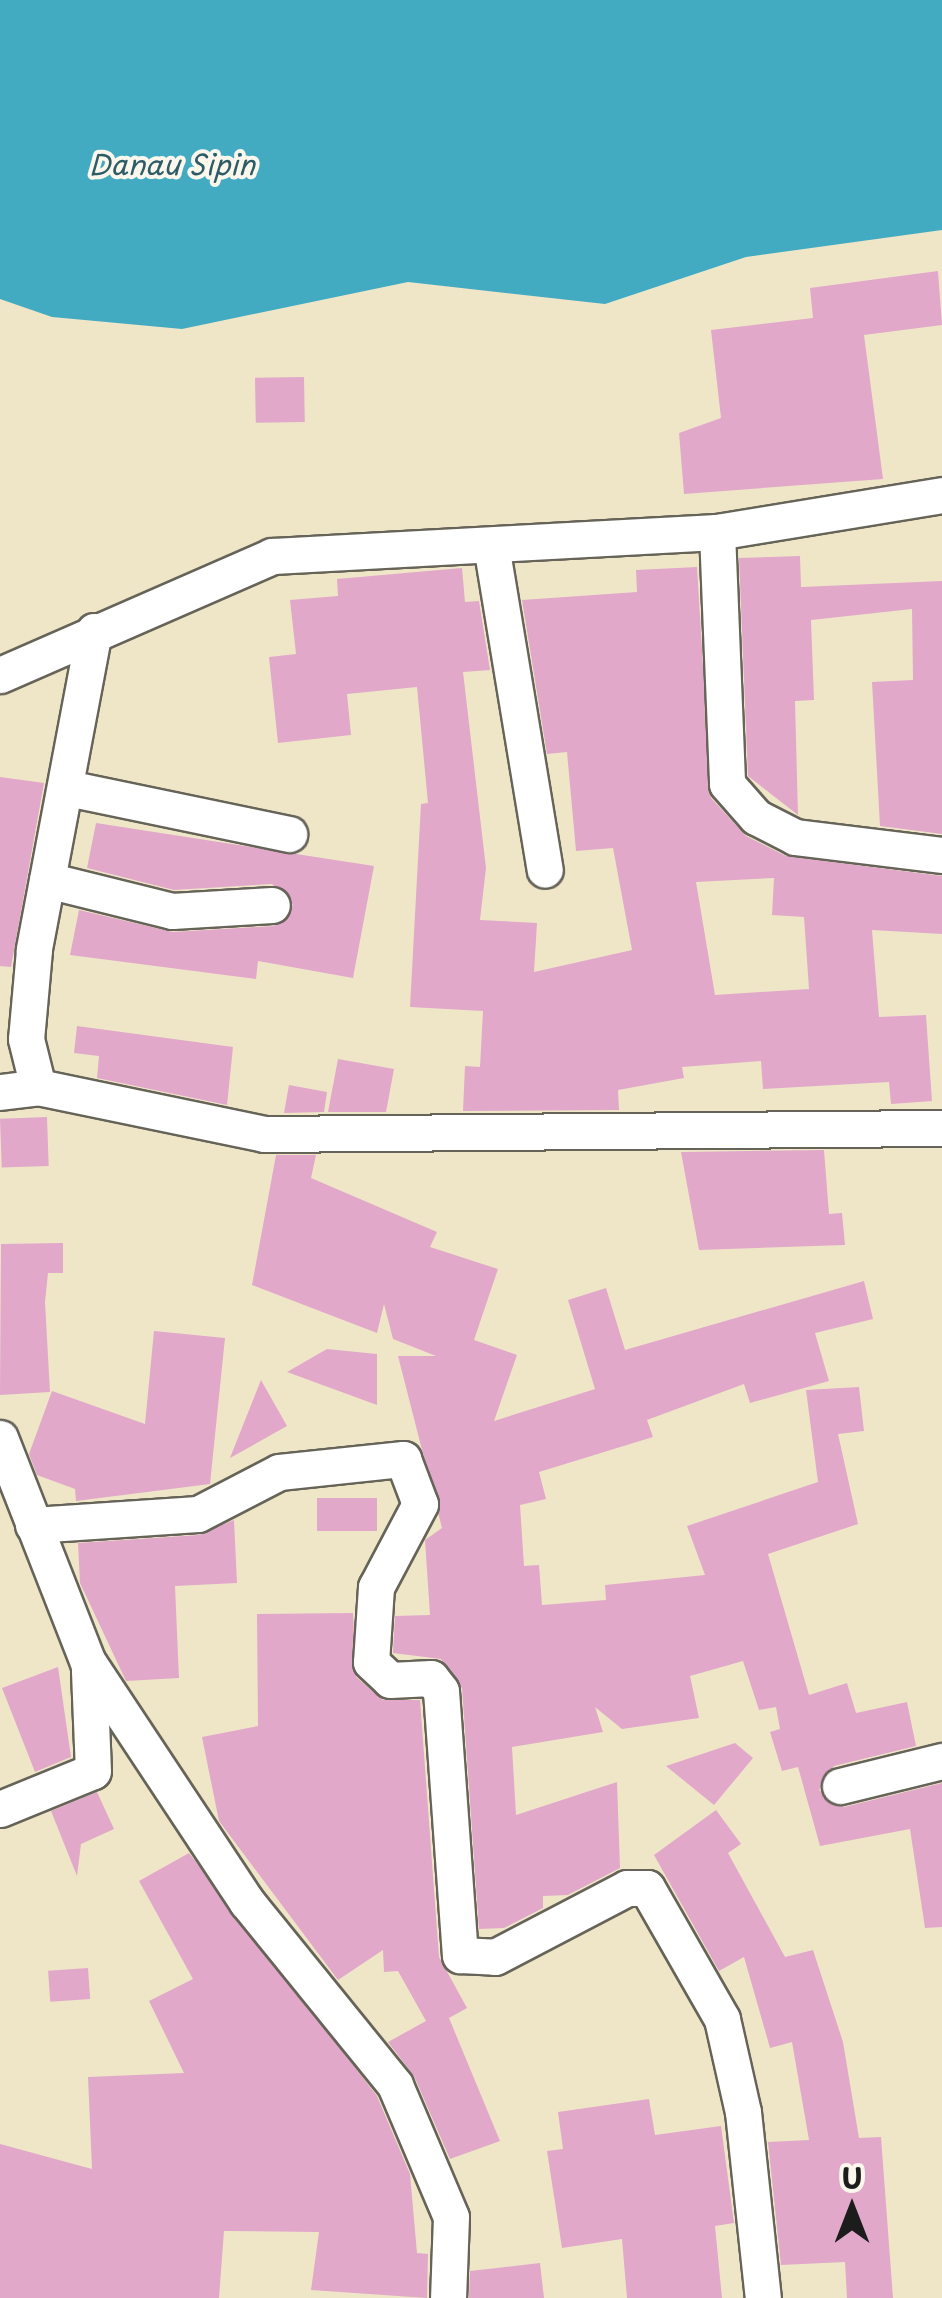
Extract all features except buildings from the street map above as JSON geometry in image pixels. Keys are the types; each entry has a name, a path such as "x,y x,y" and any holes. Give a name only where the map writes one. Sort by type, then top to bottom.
{"street":[{"path":"0,675 272,556 717,532 942,495"},
{"path":"717,532 727,784 756,817 795,838 942,856"},
{"path":"491,545 544,870"},
{"path":"38,1086 26,1038 47,880 94,631"},
{"path":"66,788 289,834"},
{"path":"47,880 172,911 272,905"},
{"path":"0,1092 38,1086 264,1134 942,1128"},
{"path":"0,1438 88,1662 247,1902 395,2085 451,2217 448,2298"},
{"path":"33,1525 198,1514 279,1472 404,1459 420,1504 376,1587 370,1662 390,1680 431,1678 441,1691 460,1955 495,1956 627,1888 647,1888 722,2019 743,2112 763,2298"},
{"path":"0,1809 92,1771 88,1662"},
{"path":"840,1786 942,1761"}],"water":[{"name":"Danau Sipin","path":"0,0 942,0 942,230 746,257 605,304 408,282 182,329 52,317 0,299"}]}
